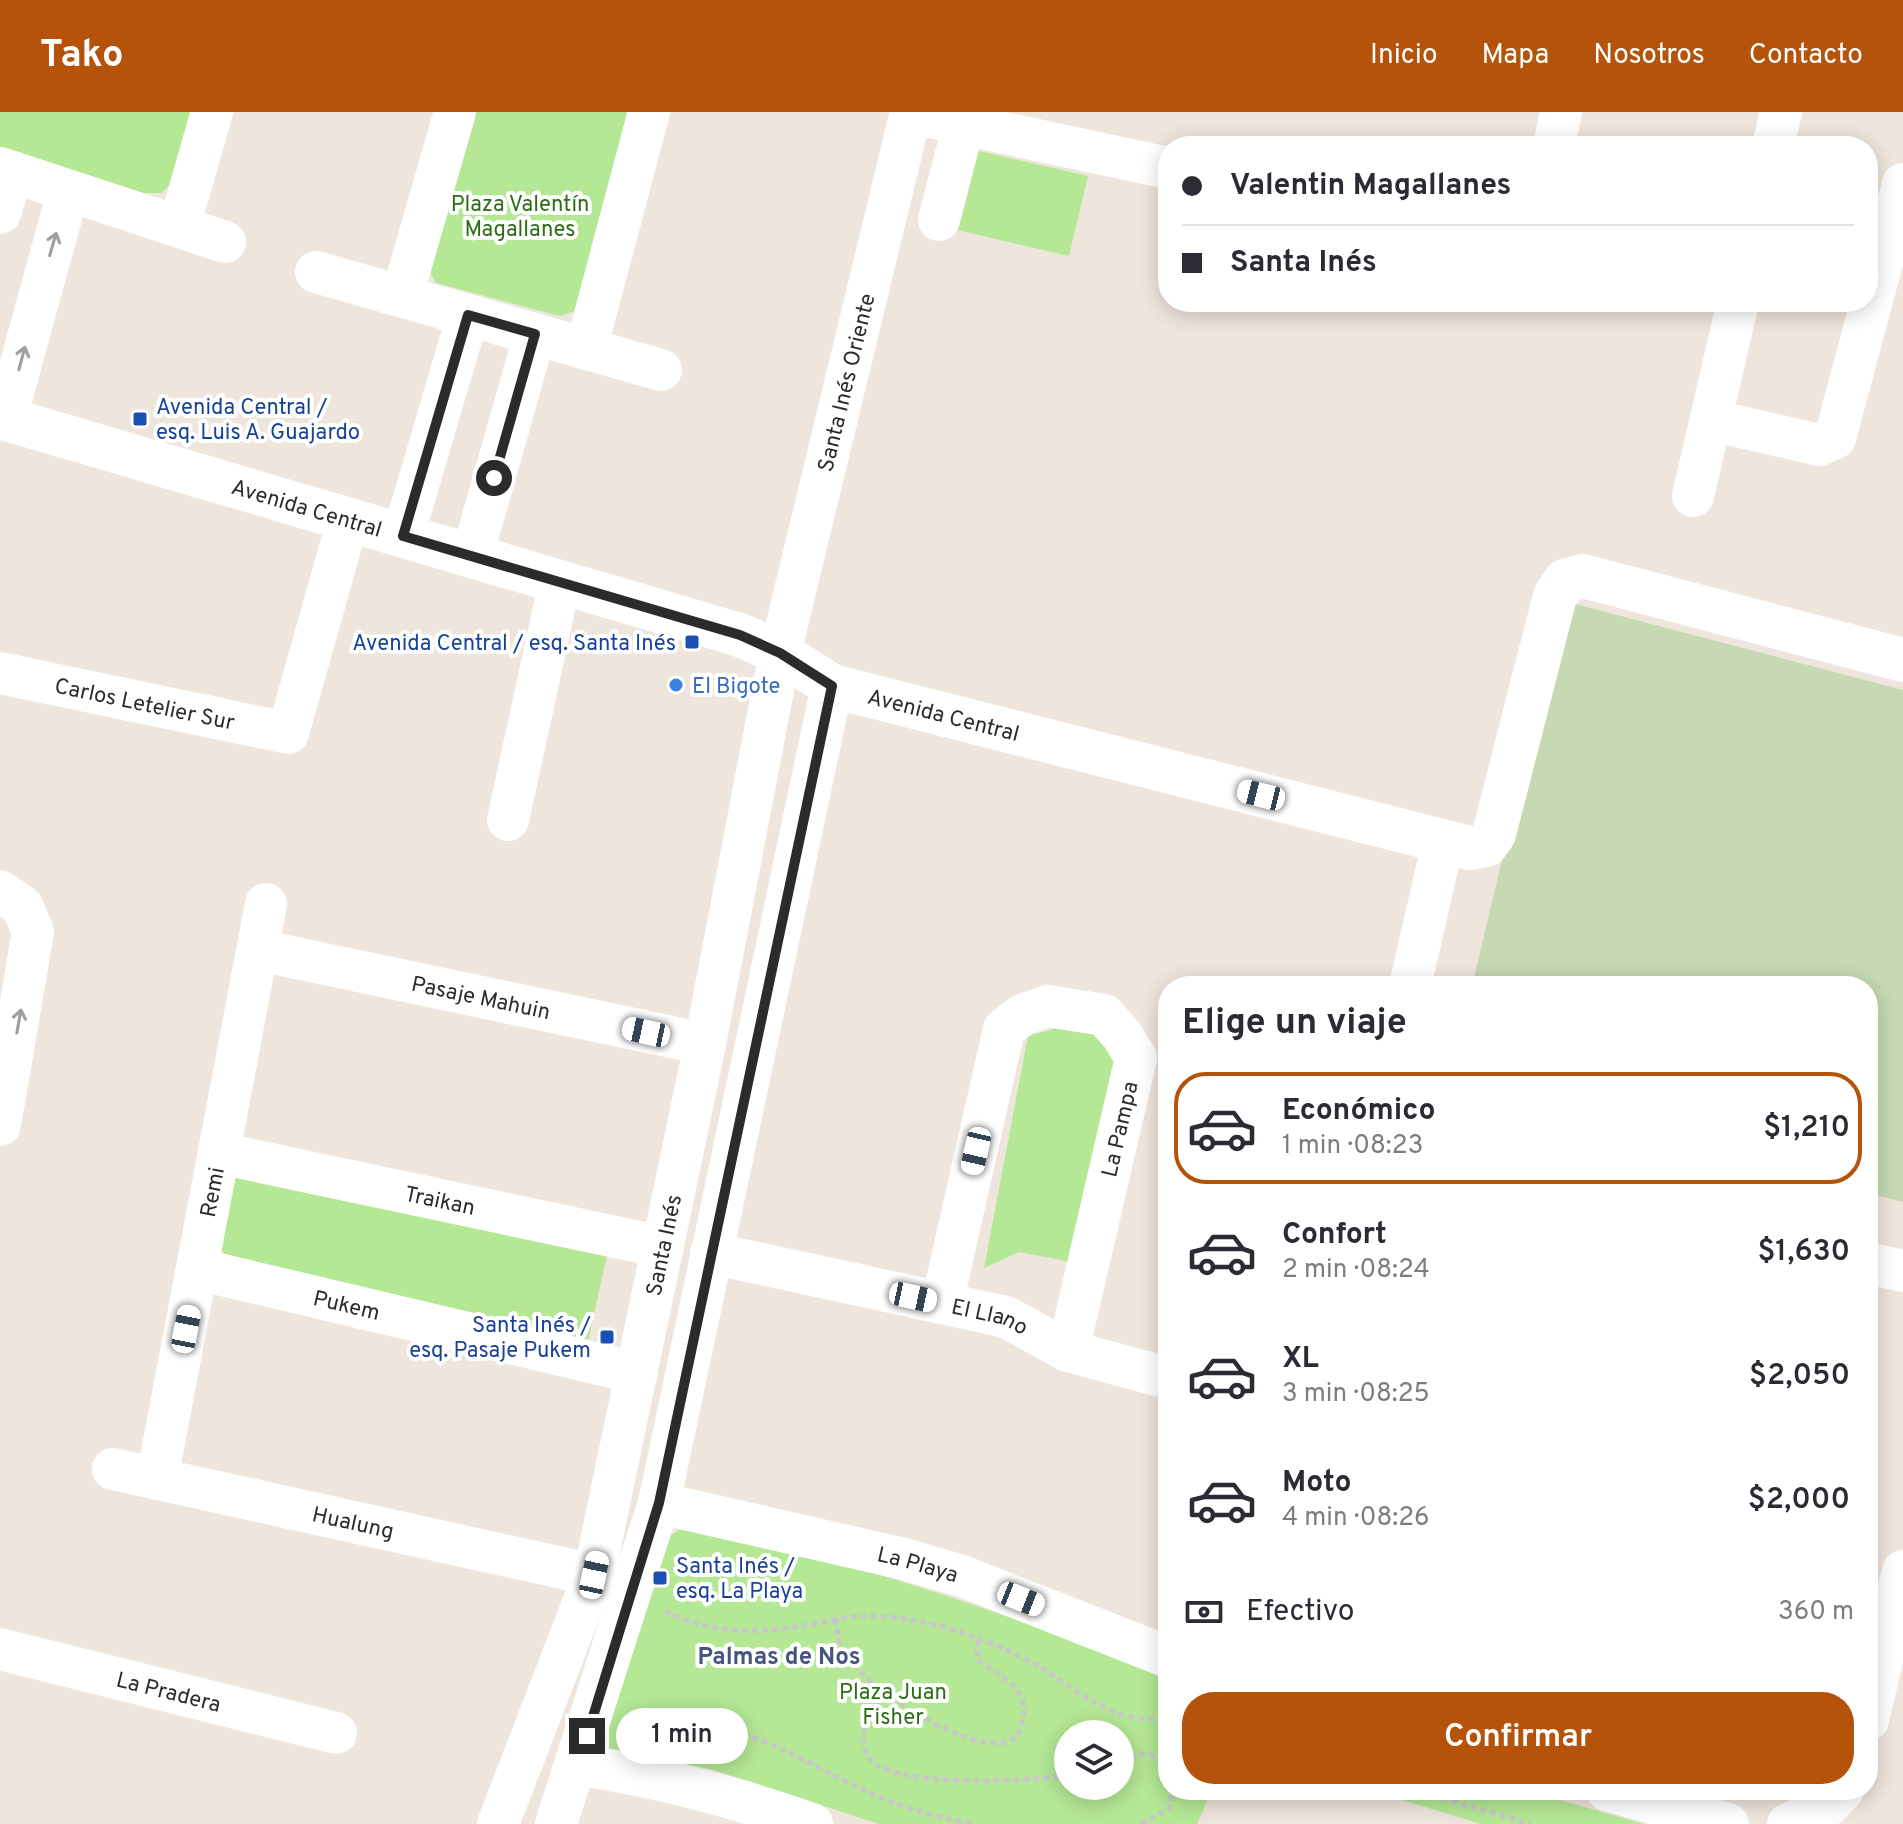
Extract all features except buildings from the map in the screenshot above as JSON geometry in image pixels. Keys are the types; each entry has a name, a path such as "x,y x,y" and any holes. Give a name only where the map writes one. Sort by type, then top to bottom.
{"street":[{"path":"179,227 212,112"},
{"path":"402,296 455,112"},
{"path":"586,349 649,112"},
{"path":"1556,136 1561,112"},
{"path":"1775,136 1781,112"},
{"path":"911,113 965,118 1158,166"},
{"name":"Santa Inés Oriente","path":"780,653 911,113"},
{"path":"939,220 965,118"},
{"path":"0,213 6,170 225,242"},
{"path":"1878,277 1903,184"},
{"path":"3,418 68,192"},
{"path":"316,272 661,370"},
{"path":"1693,496 1736,312"},
{"path":"1711,420 1819,445 1835,438 1869,312"},
{"path":"403,536 468,315"},
{"path":"472,556 535,334"},
{"name":"Avenida Central","path":"3,418 740,635 780,653 832,686 1470,848 1486,845 1494,834 1555,596 1565,581 1583,576 1903,660"},
{"name":"Carlos Letelier Sur","path":"0,673 288,733 348,520"},
{"path":"508,820 560,581"},
{"name":"Santa Inés","path":"498,1824 594,1575 705,1044 780,653"},
{"path":"556,1824 659,1503 832,686"},
{"path":"1412,976 1443,842"},
{"path":"0,891 22,906 33,932 0,1125"},
{"name":"Remi","path":"157,1479 266,904"},
{"name":"Pasaje Mahuin","path":"258,950 705,1044"},
{"name":"La Pampa","path":"942,1303 1004,1029 1022,1015 1048,1006 1104,1015 1122,1035 1136,1058 1068,1351"},
{"name":"Traikan","path":"219,1153 663,1247"},
{"name":"El Llano","path":"711,1253 1006,1317 1068,1351 1158,1375"},
{"path":"1878,1265 1903,1271"},
{"name":"Pukem","path":"197,1269 637,1373"},
{"name":"Hualung","path":"113,1469 594,1575"},
{"name":"La Playa","path":"659,1503 904,1559 962,1576 1158,1653"},
{"path":"1878,1677 1903,1571"},
{"name":"La Pradera","path":"0,1649 336,1733"},
{"path":"577,1765 648,1774 717,1791 812,1824"},
{"path":"1643,1800 1728,1824"},
{"path":"1788,1824 1834,1800"}],"path":[{"path":"633,1591 684,1620 721,1629 785,1629 836,1619 897,1618 978,1638 1033,1663 1115,1712 1145,1719 1158,1718"},
{"path":"836,1619 842,1650 865,1678 884,1693 966,1736 999,1742 1015,1737 1023,1721 1023,1698 1014,1686 977,1659 978,1638"},
{"path":"884,1693 867,1721 864,1737 864,1747 875,1765 899,1773 955,1780 1054,1776"},
{"path":"577,1765 624,1733 669,1725 711,1725 747,1733 783,1747 893,1803 972,1824"},
{"path":"1134,1756 1146,1753 1158,1759"},
{"path":"1141,1824 1169,1809 1170,1800"},
{"path":"1448,1800 1531,1824"}],"green space":[{"path":"0,112 196,112 176,178 162,193 138,193 0,150"},
{"name":"Plaza Valentín Magallanes","path":"463,112 632,112 580,309 560,316 436,283 425,263"},
{"path":"975,150 1088,176 1069,256 957,230"},
{"path":"1575,604 1903,690 1903,1202 1878,1196 1878,976 1474,976 1510,826"},
{"path":"1096,1025 1119,1054 1082,1264 1019,1252 984,1268 1028,1036 1064,1026"},
{"path":"230,1173 608,1250 586,1351 230,1261 218,1245"},
{"name":"Plaza Juan Fisher","path":"680,1529 805,1554 866,1571 989,1610 1158,1674 1158,1800 1208,1800 1197,1824 879,1824 714,1770 601,1748 654,1547"},
{"path":"1402,1800 1560,1800 1643,1824 1481,1824"}],"place":[{"name":"Avenida Central / esq. Luis A. Guajardo","path":"140,419"},
{"name":"Avenida Central / esq. Santa Inés","path":"692,642"},
{"name":"El Bigote","path":"676,685"},
{"name":"Santa Inés / esq. Pasaje Pukem","path":"607,1337"},
{"name":"Santa Inés / esq. La Playa","path":"660,1578"}],"district":[{"name":"Palmas de Nos","path":"779,1656"}],"route":[{"path":"494,478 535,334 468,315 403,536 740,635 780,653 832,686 659,1503 587,1736"}]}
